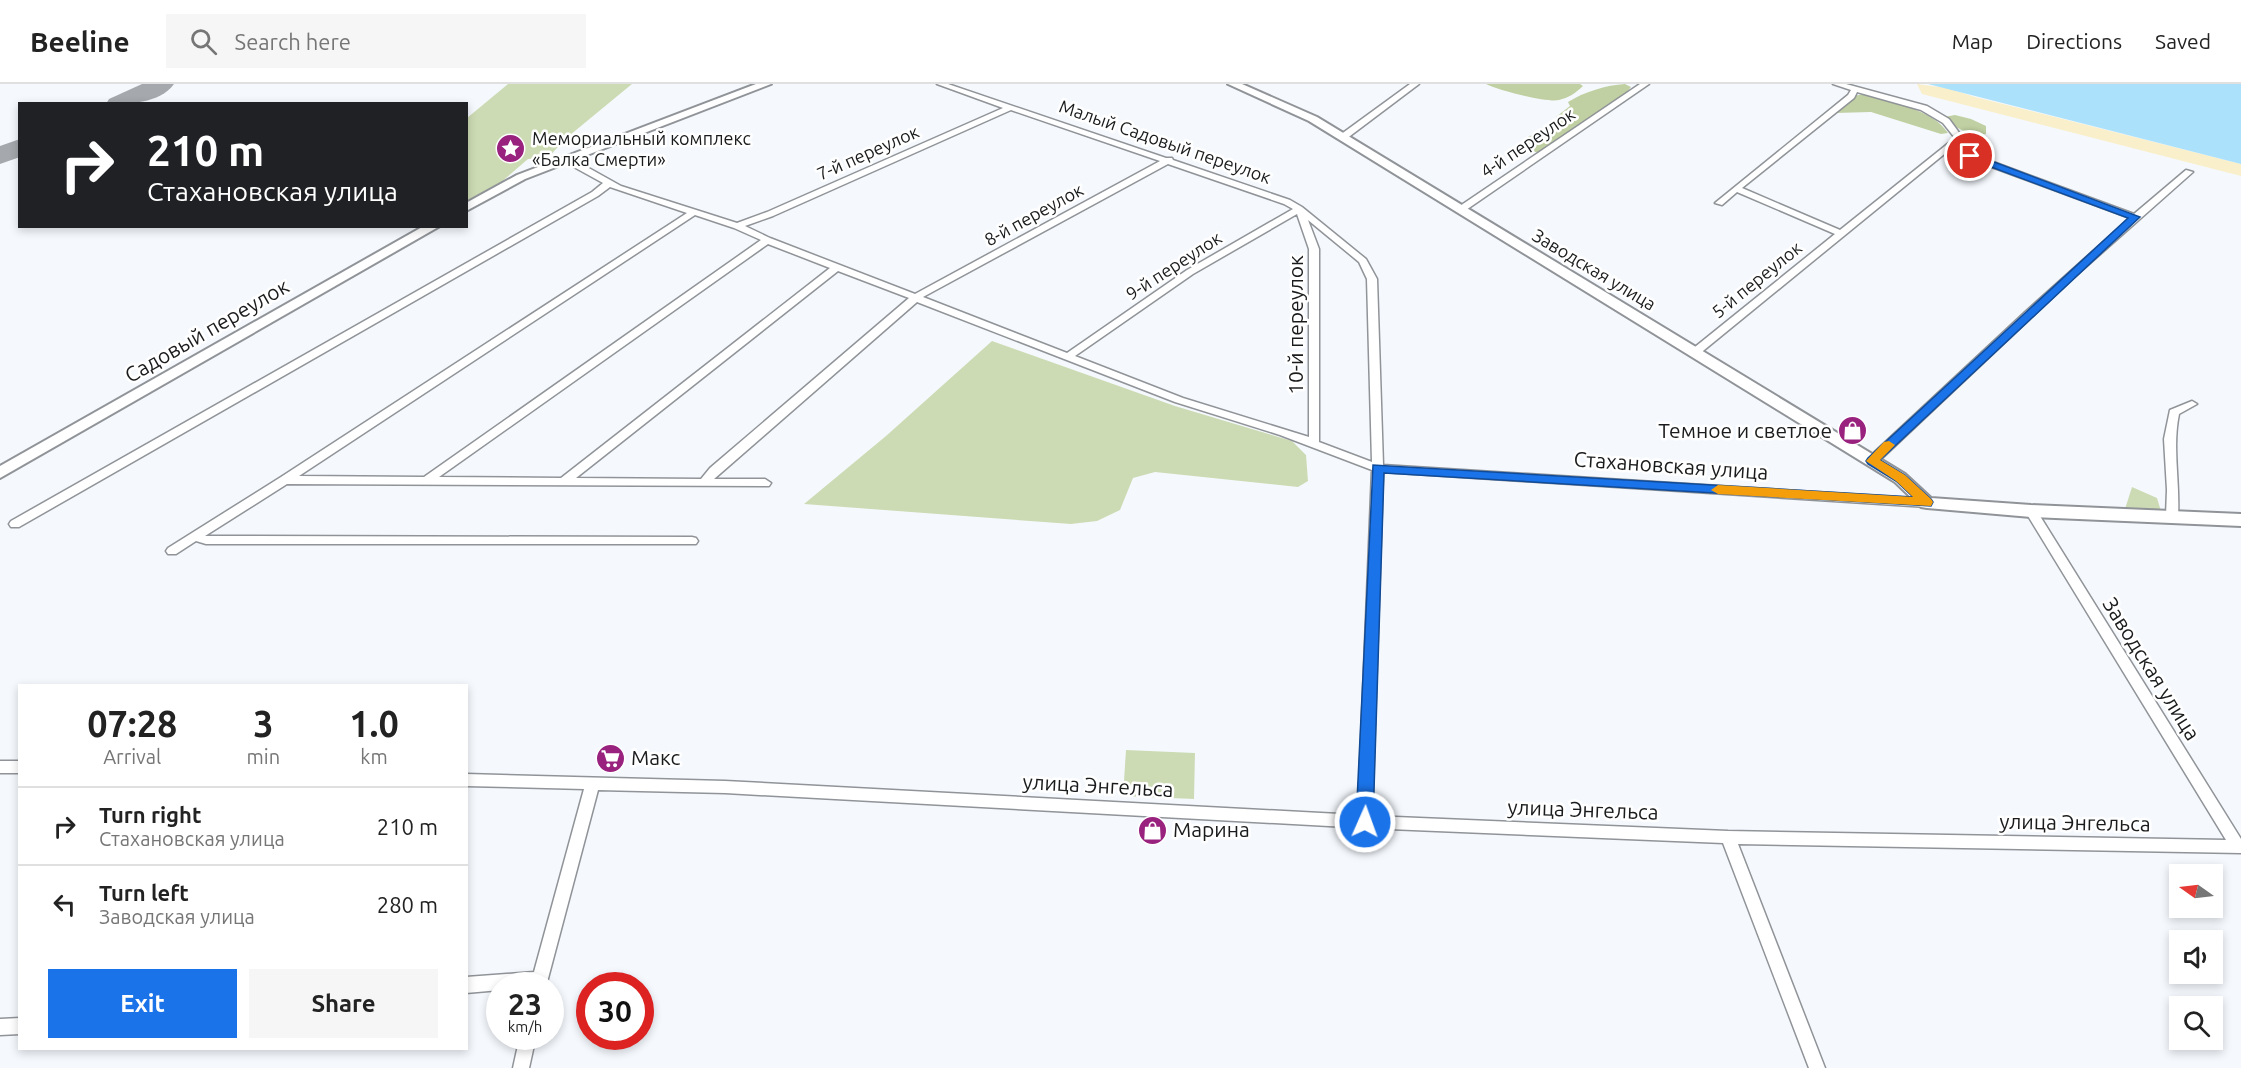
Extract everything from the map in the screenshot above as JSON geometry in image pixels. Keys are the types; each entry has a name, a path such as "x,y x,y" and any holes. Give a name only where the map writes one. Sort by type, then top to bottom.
{"street":[{"path":"468,207 521,177 766,84"},
{"name":"Малый Садовый переулок","path":"940,84 1287,202 1299,209 1363,261 1372,279 1378,468"},
{"name":"Заводская улица","path":"1233,84 1292,109 1343,137 1900,478 1927,502"},
{"path":"1343,137 1415,84"},
{"name":"4-й переулок","path":"1460,210 1645,84"},
{"path":"1837,84 1924,108 1946,121 1959,138 1949,148 2135,217"},
{"path":"1719,203 1851,96 1855,89"},
{"name":"7-й переулок","path":"737,226 770,214 1012,107"},
{"name":"5-й переулок","path":"1695,353 1840,233 1949,148"},
{"name":"Стахановская улица","path":"566,159 609,183 737,226 767,240 1179,400 1314,443 1378,468 1927,502 2031,511 2241,520"},
{"name":"8-й переулок","path":"705,483 714,471 915,298 1169,160"},
{"path":"1872,461 2135,217 2189,172"},
{"path":"15,524 595,194 609,183"},
{"name":"5-й переулок","path":"1737,189 1840,233"},
{"name":"9-й переулок","path":"1069,356 1190,272 1299,209"},
{"name":"10-й переулок","path":"1299,209 1314,249 1314,443"},
{"path":"172,551 285,480 693,213"},
{"name":"Садовый переулок","path":"0,472 430,228"},
{"path":"426,481 767,240"},
{"path":"563,482 837,267"},
{"path":"2172,516 2174,502 2169,431 2174,412 2192,404"},
{"path":"1365,822 1378,468"},
{"path":"285,480 765,483"},
{"name":"Заводская улица","path":"2031,511 2240,847"},
{"path":"195,537 206,540 692,541"},
{"path":"0,767 18,767"},
{"name":"улица Энгельса","path":"468,780 725,787 1365,822 1728,837 2240,847"},
{"path":"542,972 593,783"},
{"path":"1728,837 1817,1068"},
{"path":"468,985 486,984"},
{"path":"0,1027 18,1026"},
{"path":"521,1068 525,1050"}],"green space":[{"name":"Мемориальный комплекс «Балка Смерти»","path":"508,84 632,84 564,140 548,158 528,159 499,184 468,200 468,117"},
{"path":"1486,84 1580,84 1583,86 1569,97 1544,100"},
{"path":"1625,84 1631,87 1626,93 1538,152 1527,152 1518,146 1529,136 1553,132 1557,124 1556,117 1570,106 1568,102 1595,90"},
{"path":"1867,94 1922,113 1932,118 1948,133 1941,134 1871,112 1835,113 1851,96"},
{"path":"1955,115 1986,126 1986,134 1963,131 1944,117"},
{"path":"992,341 1175,406 1292,441 1306,455 1308,481 1298,487 1155,472 1133,478 1120,510 1097,521 1071,524 804,504 886,436"},
{"path":"2132,487 2157,498 2161,511 2125,509"},
{"path":"1126,750 1195,753 1194,799 1123,796"}],"sand":[{"path":"1917,84 1947,88 2241,164 2241,176 1922,94"}],"water":[{"path":"1928,84 2241,84 2241,164"}],"taxiway":[{"path":"122,102 162,84"},
{"path":"0,156 18,148"}],"slow traffic":[{"path":"1718,490 1927,502 1910,485 1872,461 1889,445"}],"place":[{"name":"Мемориальный комплекс «Балка Смерти»","path":"511,149"},
{"name":"Темное и светлое","path":"1853,431"},
{"name":"Макс","path":"610,758"},
{"name":"Марина","path":"1152,830"}],"route":[{"path":"1365,822 1378,468 1927,502 1910,485 1872,461 2017,324 2135,217 1970,156"}]}
